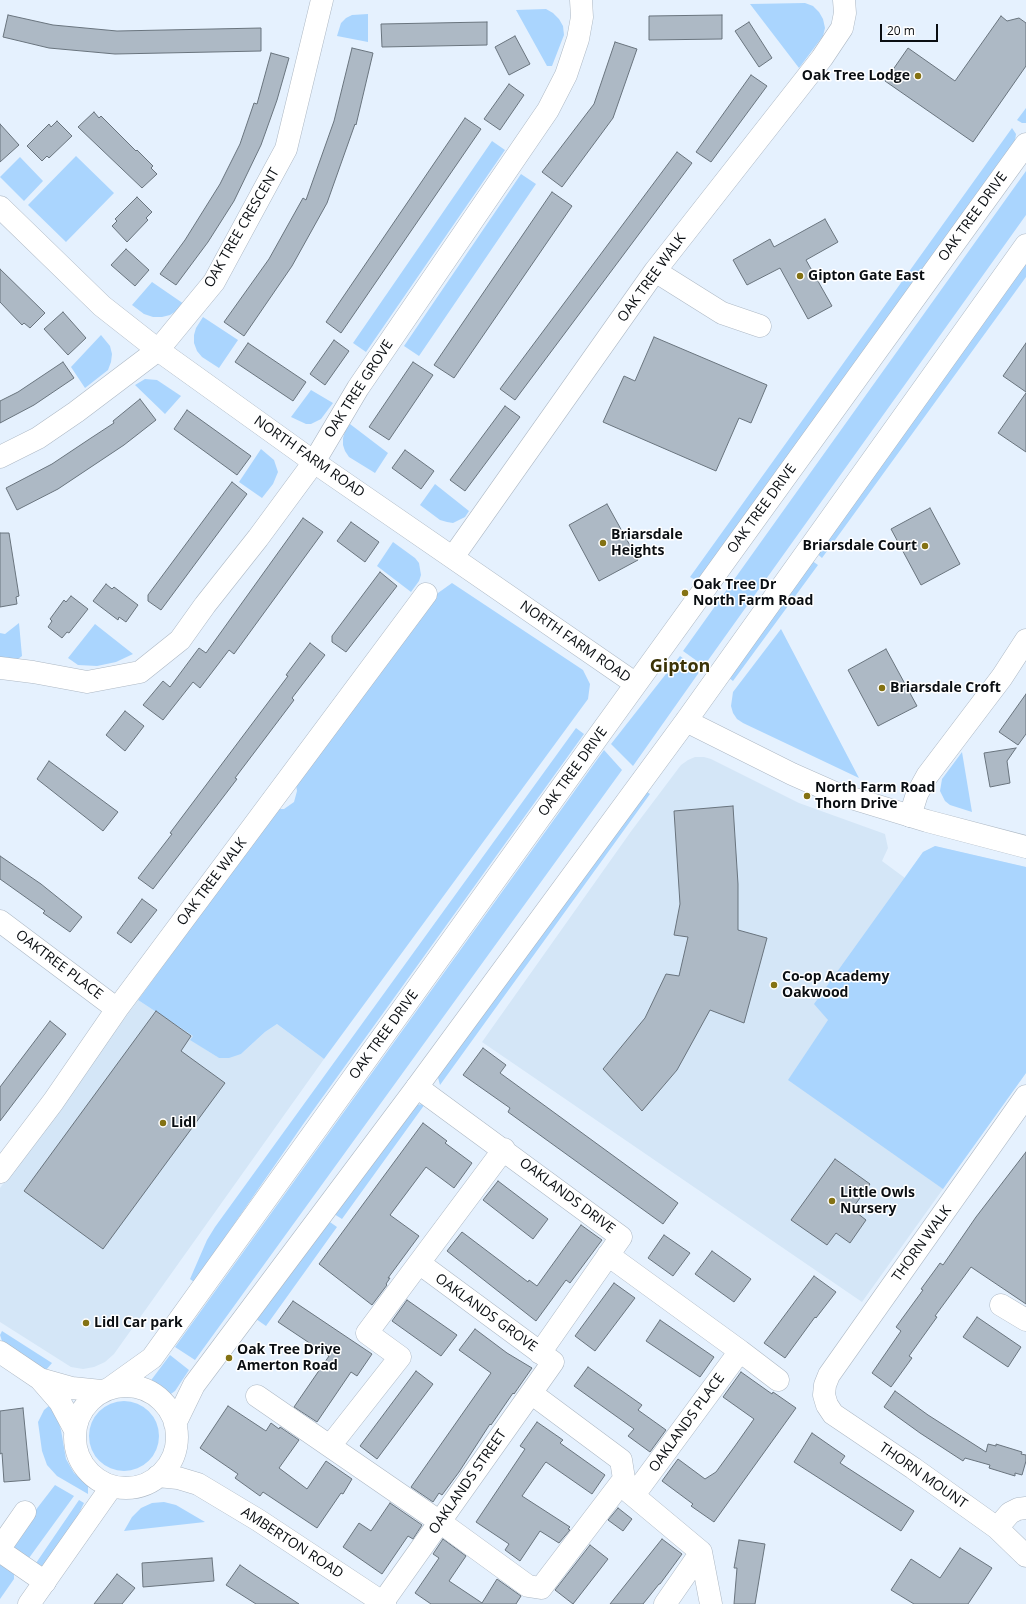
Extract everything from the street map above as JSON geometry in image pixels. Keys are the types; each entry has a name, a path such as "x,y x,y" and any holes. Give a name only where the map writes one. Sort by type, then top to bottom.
{"street":[{"name":"OAK TREE CRESCENT","path":"0,457 38,438 158,350 214,282 286,149 322,0"},
{"name":"OAK TREE GROVE","path":"0,668 33,672 87,682 140,672 180,640 314,462 358,388 548,110 566,75 578,39 582,17 581,0"},
{"name":"OAK TREE WALK","path":"453,557 655,271 822,58 842,28 845,13 844,0"},
{"name":"OAK TREE DRIVE","path":"1026,144 152,1358 88,1403 80,1413 75,1430 76,1450 84,1466 96,1478 112,1486 121,1488 139,1486 158,1476 170,1463 174,1452 176,1433 194,1385 417,1087 686,721 1026,245"},
{"name":"NORTH FARM ROAD","path":"0,206 102,306 158,350 314,462 636,684"},
{"path":"655,271 722,313 760,326"},
{"name":"OAK TREE WALK","path":"0,1172 53,1102 117,1009 426,594"},
{"path":"910,816 917,794 927,776 1002,677 1026,640"},
{"path":"686,721 792,774 835,793 910,816 1026,847"},
{"name":"OAKTREE PLACE","path":"0,921 117,1009"},
{"name":"OAKLANDS DRIVE","path":"417,1087 504,1149 621,1236 608,1255 547,1358"},
{"name":"THORN WALK","path":"824,1395 825,1385 829,1375 1020,1119 1026,1096"},
{"path":"330,1446 400,1357 367,1333 504,1149"},
{"path":"608,1255 778,1380"},
{"name":"OAKLANDS GROVE","path":"419,1263 547,1358"},
{"path":"1001,1305 1026,1320"},
{"name":"OAKLANDS PLACE","path":"440,1522 528,1586 541,1588 627,1490 740,1351"},
{"path":"0,1352 40,1379 60,1402 75,1430"},
{"name":"OAKLANDS STREET","path":"384,1603 531,1393 547,1358"},
{"path":"40,1379 72,1388 106,1390 128,1386 143,1389 162,1400 172,1415 176,1433"},
{"path":"531,1393 621,1460 627,1490 702,1552 711,1604"},
{"name":"THORN MOUNT","path":"824,1395 827,1405 833,1414 913,1468 997,1528 1026,1556"},
{"path":"257,1396 440,1522"},
{"name":"AMBERTON ROAD","path":"176,1433 186,1466 198,1484"},
{"name":"AMBERTON ROAD","path":"158,1476 178,1478 198,1484 264,1524 384,1603"},
{"path":"29,1604 112,1486"},
{"path":"997,1528 1010,1513 1018,1509 1026,1508"},
{"path":"0,1548 25,1512"},
{"path":"0,1551 45,1582"},
{"path":"665,1604 702,1552"}],"shaded area":[{"path":"805,3 813,6 819,12 823,19 825,28 823,36 799,68 750,4"},
{"path":"546,9 559,19 563,26 564,35 552,66 547,66 516,10"},
{"path":"368,14 368,42 337,36 341,23 346,18 352,15"},
{"path":"1026,108 1026,123 1022,123 1017,120"},
{"path":"1012,128 1016,134 1015,141 701,583 690,577"},
{"path":"492,141 505,150 366,352 353,343"},
{"path":"76,156 114,193 66,242 28,205"},
{"path":"20,157 43,181 24,201 0,177"},
{"path":"1026,171 1026,215 704,666 683,651"},
{"path":"521,174 536,184 419,356 404,346"},
{"path":"1026,258 1026,277 822,558 814,551"},
{"path":"152,282 184,304 170,315 162,317 153,317 144,314 132,305"},
{"path":"203,317 238,340 219,368 202,357 197,351 194,343 196,328"},
{"path":"101,335 110,346 112,354 111,362 108,370 85,388 71,367"},
{"path":"145,379 157,380 181,396 165,414 135,385"},
{"path":"311,390 333,403 321,419 311,424 306,424 291,417"},
{"path":"350,424 388,453 375,473 349,457 345,451 343,438 345,431"},
{"path":"261,449 274,460 278,472 273,484 262,498 239,482"},
{"path":"435,484 469,511 465,517 453,523 447,522 440,520 420,505"},
{"path":"393,542 415,558 419,563 421,575 419,581 411,592 377,566"},
{"path":"808,558 818,565 733,681 724,674"},
{"path":"452,583 583,670 590,684 588,699 324,1059 277,1024 265,1032 241,1054 229,1058 219,1058 190,1040 193,1036 138,1000 278,809 284,809 294,802 297,791 296,785 438,593"},
{"path":"19,623 22,656 18,659 0,657 0,633 5,634"},
{"path":"95,624 133,654 116,662 97,666 78,665 68,658"},
{"path":"781,629 859,778 743,723 737,719 733,713 731,706 733,692"},
{"path":"680,656 700,671 633,766 611,744"},
{"path":"576,728 584,734 304,1123 194,1282 190,1279 207,1240 215,1227"},
{"path":"604,750 622,770 195,1360 175,1347"},
{"path":"962,752 972,812 950,805 945,801 940,791 942,779"},
{"name":"Co-op Academy Oakwood","path":"695,757 711,759 799,803 885,834 888,848 882,861 905,878 923,852 935,846 1026,867 1026,1073 862,1302 482,1042 632,830 681,765"},
{"path":"642,788 650,794 440,1085 437,1074"},
{"path":"935,846 1026,867 1026,1073 943,1189 788,1080 828,1020 814,1004 923,852"},
{"name":"Lidl","path":"138,1000 194,1036 191,1040 219,1058 241,1054 265,1032 277,1024 324,1059 114,1354 105,1362 94,1367 83,1369 71,1367 0,1322 0,1188"},
{"path":"425,1104 342,1219 334,1214 413,1105"},
{"path":"327,1220 337,1227 266,1326 256,1319"},
{"path":"2,1331 52,1363 46,1370 2,1341 0,1335"},
{"path":"170,1355 189,1370 175,1391 168,1396 149,1383"},
{"path":"124,1401 137,1404 149,1411 156,1423 159,1436 156,1449 149,1461 137,1468 124,1471 111,1468 99,1461 92,1449 89,1436 92,1423 99,1411 111,1404"},
{"path":"50,1405 57,1417 61,1430 66,1459 74,1473 88,1486 88,1494 57,1476 47,1465 42,1451 38,1422 44,1410"},
{"path":"55,1485 74,1496 29,1558 8,1546"},
{"path":"79,1500 84,1503 71,1530 41,1569 34,1566"},
{"path":"164,1502 176,1505 205,1522 124,1531 132,1517 141,1508 152,1503"},
{"path":"0,1564 14,1574 14,1579 0,1599"}],"building":[{"path":"8,15 53,25 117,31 261,28 261,51 115,54 49,48 3,37"},
{"path":"722,15 722,39 649,40 649,16"},
{"name":"Oak Tree Lodge","path":"1001,16 1007,21 1019,18 1026,23 1026,66 973,142 885,81 908,48 955,81"},
{"path":"487,22 487,45 382,47 381,24"},
{"path":"749,22 772,58 759,67 735,31"},
{"path":"515,36 530,64 509,75 495,47"},
{"path":"615,42 637,49 613,118 562,187 542,172 594,104"},
{"path":"352,48 373,53 356,125 355,124 327,203 292,266 244,336 224,322 269,259 303,198 306,200 334,121"},
{"path":"271,53 289,58 277,100 261,145 234,201 208,242 176,285 160,274 185,240 220,184 240,144 254,103 257,104"},
{"path":"751,75 767,86 711,162 696,152"},
{"path":"509,84 524,95 500,130 484,119"},
{"path":"94,112 99,118 101,116 153,166 151,168 157,174 142,188 78,127"},
{"path":"465,118 481,129 341,333 326,322"},
{"path":"57,121 72,136 49,158 47,156 42,161 27,146 49,124 51,127"},
{"path":"0,124 19,145 0,162"},
{"path":"677,152 692,163 515,400 500,389"},
{"path":"552,192 572,206 454,378 434,365"},
{"path":"137,197 152,212 146,218 148,220 127,242 112,226 117,221 115,219"},
{"name":"Gipton Gate East","path":"825,219 838,242 806,260 832,306 808,319 780,268 747,285 733,260 770,239 774,247"},
{"path":"126,249 149,270 135,286 111,265"},
{"path":"0,269 45,313 30,328 24,323 22,325 0,302"},
{"path":"63,312 86,338 68,355 44,329"},
{"path":"654,337 767,385 751,423 739,418 716,471 603,422 624,376 635,381"},
{"path":"334,340 349,351 325,385 310,374"},
{"path":"248,343 306,382 293,401 235,362"},
{"path":"1026,343 1026,392 1003,376"},
{"path":"63,362 74,378 34,405 0,423 0,401 18,392"},
{"path":"413,362 433,375 389,440 369,427"},
{"path":"1026,393 1026,452 998,433"},
{"path":"140,399 156,420 124,445 58,489 17,510 6,488 52,464 114,423 113,421"},
{"path":"505,406 520,417 465,491 450,480"},
{"path":"187,410 251,456 237,475 174,429"},
{"path":"405,450 434,471 421,489 392,468"},
{"path":"232,482 247,494 161,610 148,601 148,595"},
{"name":"Briarsdale Heights","path":"607,504 638,560 599,581 569,525"},
{"name":"Briarsdale Court","path":"930,508 960,564 921,585 891,529"},
{"path":"303,518 323,532 234,654 229,650 200,688 193,682 163,720 143,705 163,681 170,687 199,648 206,653"},
{"path":"351,522 379,542 365,562 337,541"},
{"path":"0,533 9,533 19,596 16,597 17,604 0,607"},
{"path":"380,572 397,586 346,652 332,642 332,636"},
{"path":"106,584 112,589 114,587 138,605 126,622 119,617 118,620 93,601"},
{"path":"71,596 88,609 69,633 67,632 62,638 48,627 52,621 50,619 64,600 66,602"},
{"path":"310,643 325,655 292,698 294,700 235,778 237,779 153,889 138,878 288,676 286,675"},
{"name":"Briarsdale Croft","path":"886,649 917,706 878,726 848,670"},
{"path":"1026,694 1026,734 1018,745 999,732"},
{"path":"125,711 144,726 125,751 106,735"},
{"path":"1016,748 1007,761 1010,783 990,787 984,753"},
{"path":"49,761 118,812 103,831 37,779"},
{"path":"733,806 738,884 738,930 767,938 744,1023 710,1010 677,1070 642,1111 603,1069 645,1018 666,974 679,976 688,937 674,935 680,904 674,811"},
{"path":"0,856 41,884 82,917 70,932 43,913 45,911 0,879"},
{"path":"142,899 157,910 131,943 117,933"},
{"path":"156,1011 191,1036 181,1051 225,1083 103,1249 24,1191"},
{"path":"50,1021 66,1034 0,1121 0,1087"},
{"path":"483,1048 506,1065 500,1073 678,1203 663,1224 508,1112 510,1108 463,1075"},
{"path":"423,1123 447,1141 445,1143 472,1163 454,1188 426,1167 390,1215 419,1236 388,1278 390,1278 386,1284 387,1285 372,1305 319,1264"},
{"path":"1026,1152 1026,1304 971,1267 935,1316 937,1317 909,1356 912,1358 891,1387 872,1373 901,1331 896,1327 923,1290 921,1289 940,1263 943,1265 976,1217"},
{"path":"835,1159 870,1184 852,1209 866,1220 850,1243 836,1233 827,1245 791,1220"},
{"path":"498,1181 548,1219 533,1239 483,1200"},
{"path":"581,1225 602,1240 570,1283 566,1280 536,1321 447,1251 462,1232 528,1282 529,1280 537,1286"},
{"path":"664,1235 690,1253 673,1276 648,1258"},
{"path":"712,1251 751,1279 734,1302 695,1274"},
{"path":"814,1276 836,1292 816,1318 815,1317 785,1358 764,1343"},
{"path":"614,1283 635,1298 595,1351 575,1336"},
{"path":"407,1300 457,1335 441,1356 392,1321"},
{"path":"293,1301 372,1354 357,1376 351,1372 317,1422 294,1407 329,1356 278,1322"},
{"path":"977,1317 1021,1347 1008,1367 963,1337"},
{"path":"660,1320 714,1357 700,1377 646,1341"},
{"path":"475,1329 507,1353 532,1368 491,1425 490,1424 459,1472 442,1495 439,1493 433,1502 411,1487 491,1373 459,1350"},
{"path":"588,1367 642,1405 638,1410 666,1430 650,1452 628,1436 634,1429 574,1386"},
{"path":"416,1371 433,1384 377,1459 360,1446"},
{"path":"741,1372 772,1394 773,1392 796,1408 714,1522 691,1506 693,1504 662,1481 678,1459 705,1479 716,1472 735,1446 754,1419 723,1397"},
{"path":"895,1391 928,1415 986,1452 988,1444 996,1446 996,1444 1022,1452 1021,1454 1026,1455 1026,1461 1022,1475 1015,1473 1015,1476 989,1468 990,1465 965,1458 963,1461 920,1433 884,1407"},
{"path":"228,1406 266,1431 271,1423 279,1429 280,1427 299,1440 279,1468 307,1489 326,1461 352,1479 343,1494 341,1493 317,1528 263,1492 260,1496 235,1478 238,1474 200,1448"},
{"path":"23,1408 30,1480 4,1482 2,1453 0,1454 0,1411"},
{"path":"537,1422 563,1440 560,1443 605,1475 592,1494 546,1462 545,1463 522,1496 570,1527 568,1529 570,1530 559,1543 540,1531 520,1561 505,1550 509,1544 476,1522 525,1449 520,1446"},
{"path":"812,1433 845,1456 840,1463 914,1511 901,1531 794,1462"},
{"path":"390,1503 422,1525 413,1539 408,1536 382,1574 343,1547 359,1523 371,1531"},
{"path":"618,1508 632,1519 623,1531 608,1520"},
{"path":"443,1539 466,1556 449,1581 482,1603 497,1579 521,1596 516,1604 431,1604 415,1593 439,1558 433,1554"},
{"path":"662,1539 682,1554 660,1584 643,1604 610,1604"},
{"path":"739,1540 765,1544 755,1604 734,1604 737,1568 734,1568"},
{"path":"590,1545 608,1559 573,1604 555,1590"},
{"path":"960,1548 992,1568 968,1604 914,1604 891,1590 911,1559 940,1578"},
{"path":"212,1558 214,1581 143,1587 142,1563"},
{"path":"240,1565 299,1604 256,1604 226,1585"},
{"path":"117,1574 135,1588 122,1604 94,1604"}],"place":[{"name":"Oak Tree Lodge","path":"918,76"},
{"name":"Gipton Gate East","path":"800,276"},
{"name":"Briarsdale Heights","path":"603,543"},
{"name":"Briarsdale Court","path":"925,546"},
{"name":"Oak Tree Dr North Farm Road","path":"685,593"},
{"name":"Briarsdale Croft","path":"882,688"},
{"name":"North Farm Road Thorn Drive","path":"807,796"},
{"name":"Co-op Academy Oakwood","path":"774,985"},
{"name":"Lidl","path":"163,1123"},
{"name":"Little Owls Nursery","path":"832,1201"},
{"name":"Lidl Car park","path":"86,1323"},
{"name":"Oak Tree Drive Amerton Road","path":"229,1358"}],"district":[{"name":"Gipton","path":"680,667"}]}
